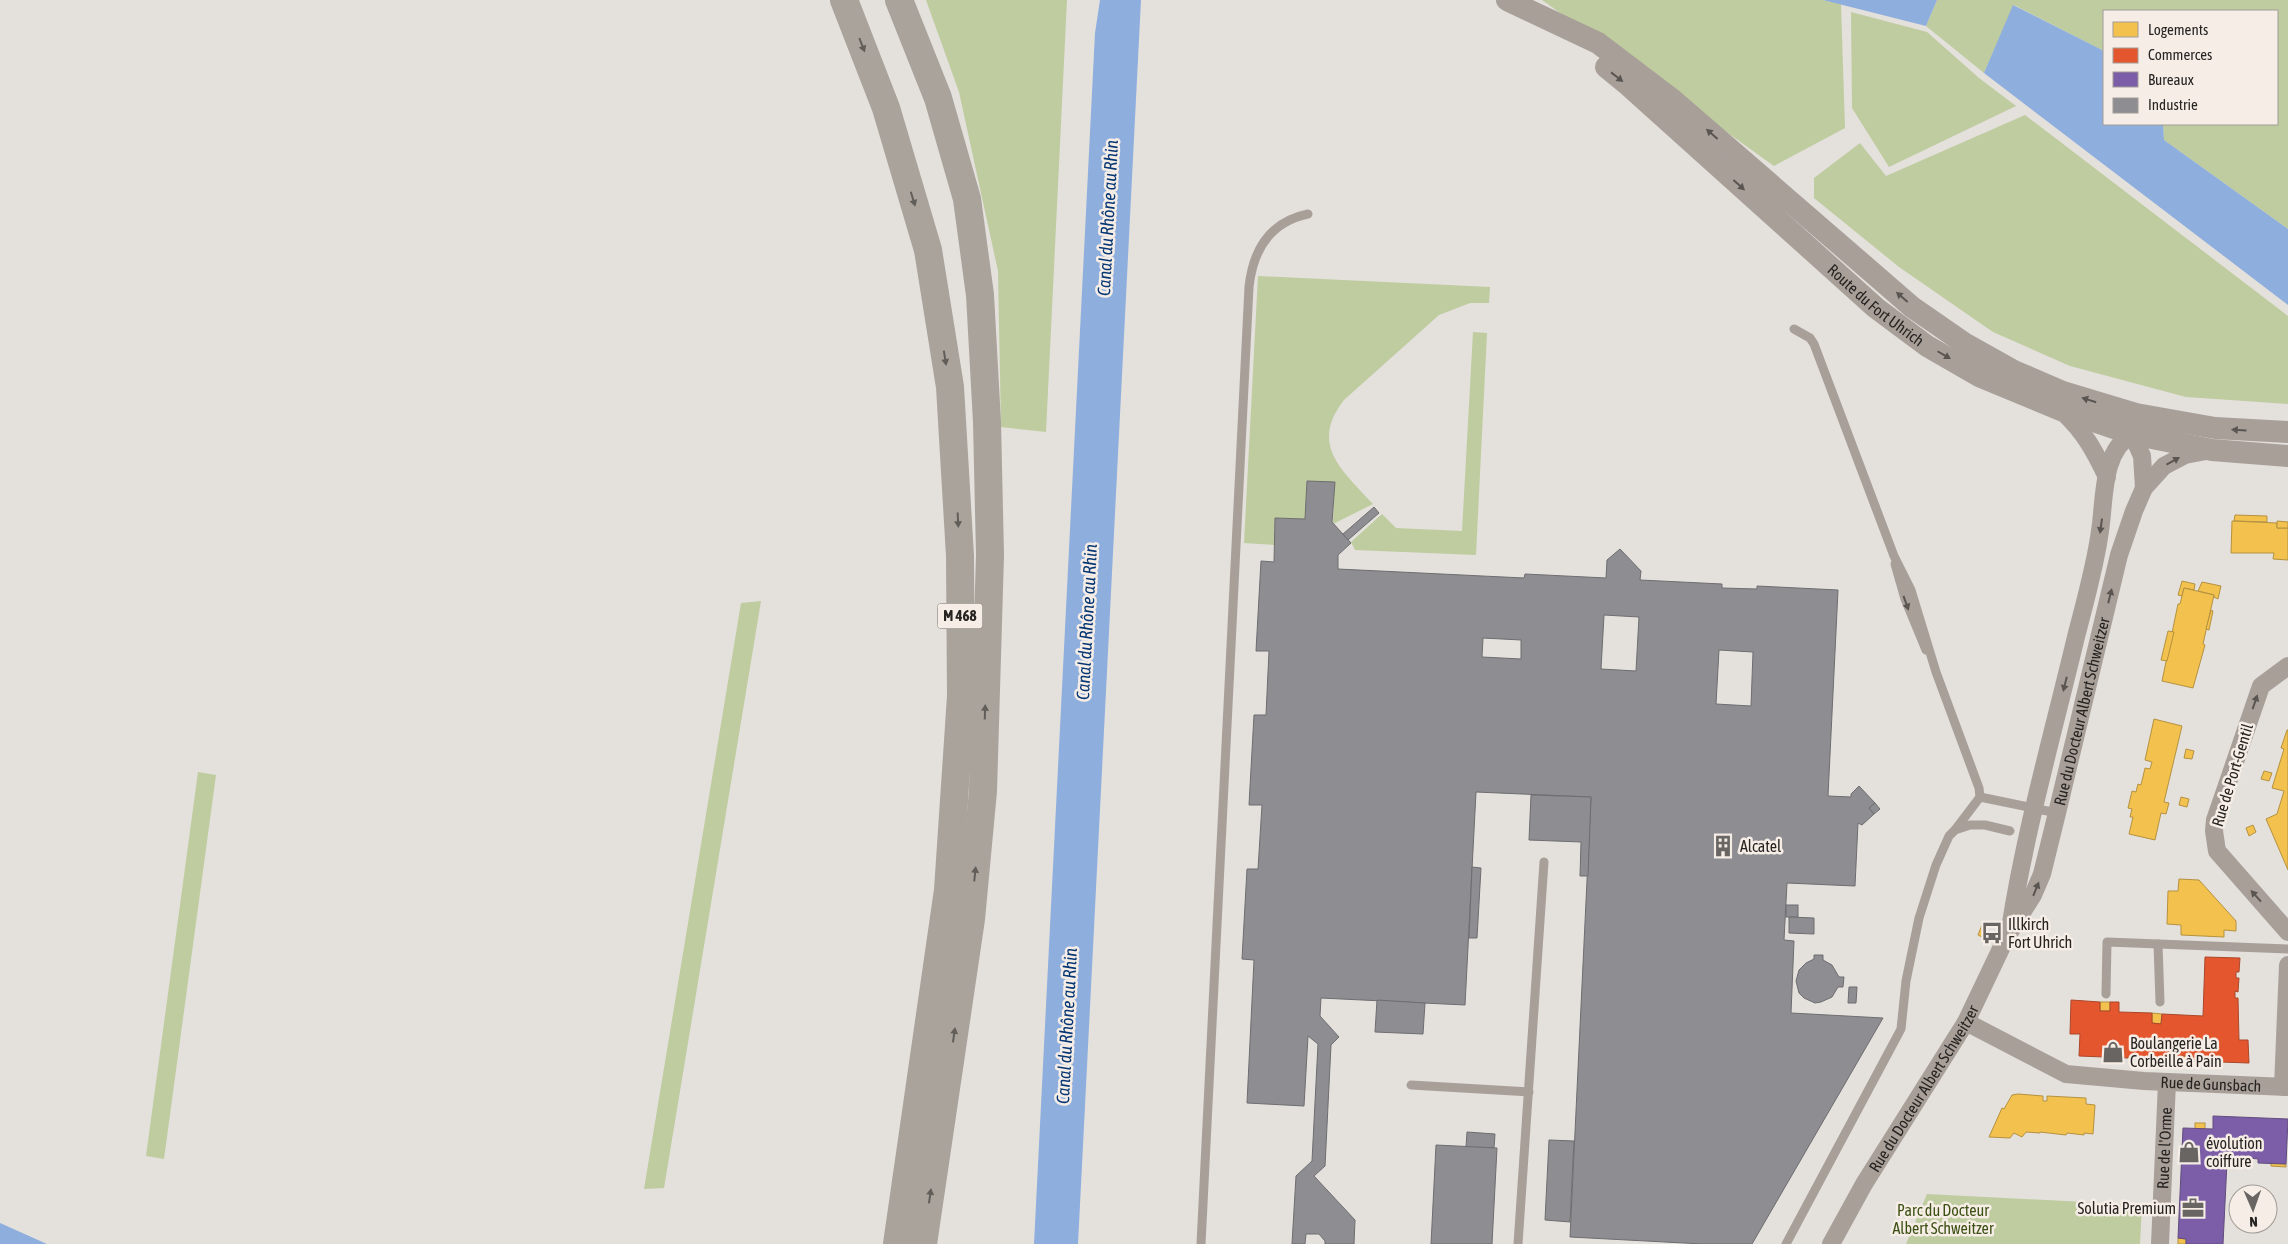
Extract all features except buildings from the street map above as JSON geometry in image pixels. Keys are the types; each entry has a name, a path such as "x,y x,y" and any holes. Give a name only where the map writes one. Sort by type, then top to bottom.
{"main road":[{"name":"M 468","path":"844,0 886,108 928,250 950,386 960,556 961,696 948,890 897,1244"},
{"name":"M 468","path":"899,0 938,98 967,199 980,296 987,422 990,545 983,791 971,919 923,1244"}],"street":[{"name":"Route du Fort Uhrich","path":"1507,0 1598,43 1673,100 1912,307 1964,343 2014,371 2134,424 2212,450 2288,456"},
{"name":"Route du Fort Uhrich","path":"1538,14 1628,85 1876,308 1927,346 1979,376 2061,410 2134,424 2288,432"},
{"path":"2061,410 2081,430 2094,449 2107,477"},
{"name":"Rue du Docteur Albert Schweitzer","path":"2010,930 2018,877 2097,551 2107,477 2112,457 2134,424"},
{"name":"Rue du Docteur Albert Schweitzer","path":"2134,424 2142,456 2144,488"},
{"name":"Rue du Docteur Albert Schweitzer","path":"1830,1244 1864,1184 1966,1022 2010,930 2033,895 2042,874 2119,555 2144,488 2164,466 2185,455 2212,450"},
{"name":"Rue de Port-Gentil","path":"2288,666 2260,686 2215,820 2214,831 2217,851 2288,932"},
{"path":"2286,1087 2288,965"},
{"name":"Rue de Gunsbach","path":"1966,1022 2066,1074 2167,1082 2286,1087"},
{"name":"Rue de l'Orme","path":"2160,1244 2167,1082"}],"lane":[{"path":"1201,1244 1249,287 1252,265 1265,240 1287,221 1308,214"},
{"path":"1786,1244 1901,1029 1906,981 1919,918 1936,865 1950,836 1980,797 1979,788 1931,656 1911,590 1894,556 1814,344 1810,338 1794,329"},
{"path":"1980,797 2057,813"},
{"path":"1955,830 1964,826 1985,825 2010,831"},
{"path":"1518,1244 1544,862"},
{"path":"2106,994 2106,942 2288,950"},
{"path":"2158,944 2160,1002"},
{"path":"1411,1085 1529,1092"}],"green space":[{"path":"926,0 1067,0 1046,432 1001,427 998,271 959,92"},
{"path":"1542,0 1823,0 1841,4 1845,128 1774,166"},
{"path":"1937,0 2288,0 2288,229 2164,140 2163,125 2278,125 2278,10 2103,10 2103,50 2014,5 1984,73 1926,26"},
{"path":"1851,12 1927,32 1979,78 2016,106 1889,167 1852,108"},
{"path":"2025,115 2288,316 2288,404 2186,397 2070,366 1993,332 1899,267 1814,198 1814,178 1860,143 1886,176"},
{"path":"1258,276 1490,287 1489,303 1470,303 1439,315 1344,400 1334,416 1329,430 1330,444 1334,456 1350,480 1373,504 1333,524 1334,482 1307,481 1305,519 1275,518 1274,545 1244,543"},
{"path":"1473,332 1487,333 1476,555 1355,550 1351,542 1382,514 1396,528 1462,531"},
{"path":"761,601 664,1188 644,1189 741,603"},
{"path":"198,772 216,775 164,1159 146,1156"},
{"name":"Parc du Docteur Albert Schweitzer","path":"1927,1194 2142,1205 2140,1244 1906,1244"}],"water":[{"name":"Canal du Rhône au Rhin","path":"1100,0 1141,0 1078,1244 1034,1244 1095,33"},
{"path":"1823,0 1937,0 1926,26"},
{"path":"2013,5 2103,50 2103,125 2163,125 2164,140 2288,229 2288,305 1984,73"},
{"path":"0,1223 47,1244 0,1244"}],"place":[{"name":"Alcatel","path":"1723,846"},
{"name":"Illkirch Fort Uhrich","path":"1992,933"},
{"name":"Boulangerie La Corbeille à Pain","path":"2113,1052"},
{"name":"évolution coiffure","path":"2189,1152"},
{"name":"Solutia Premium","path":"2193,1208"}]}
